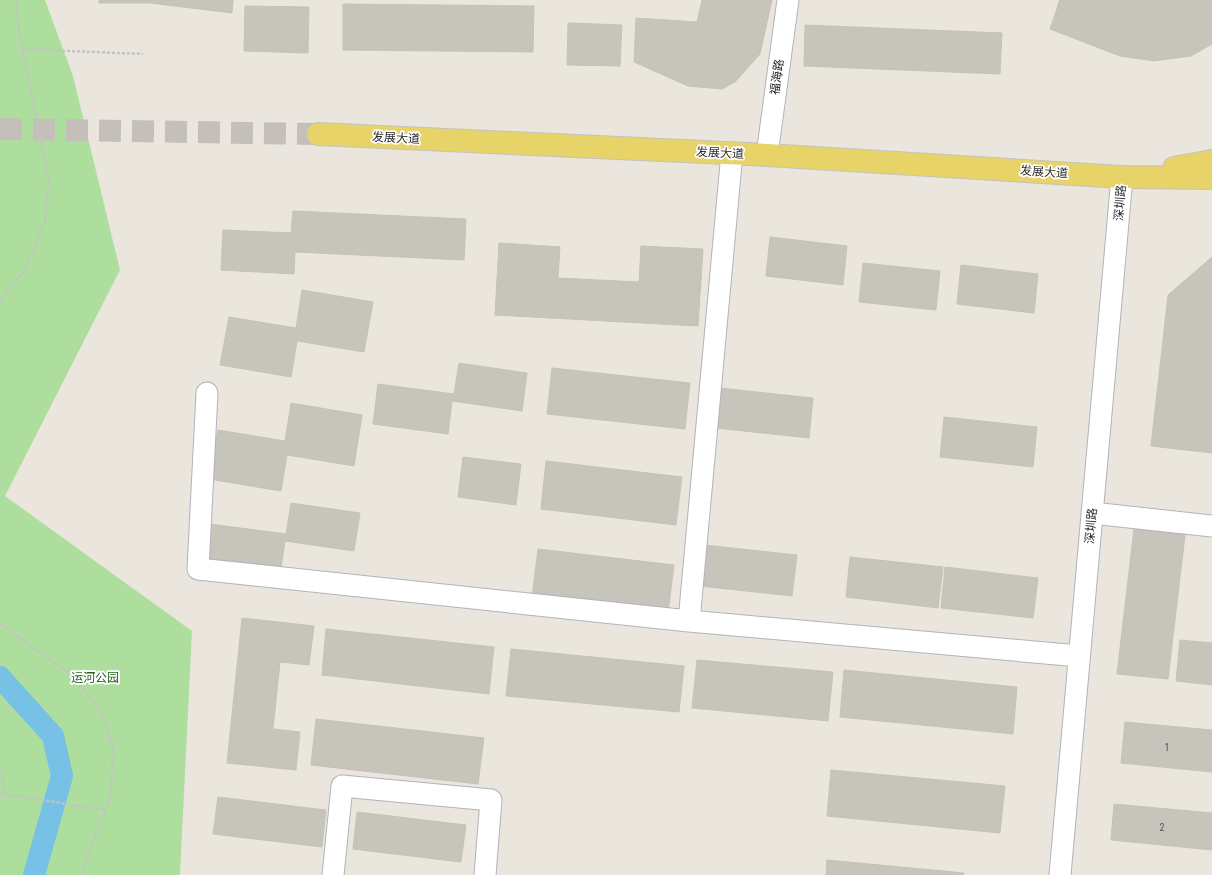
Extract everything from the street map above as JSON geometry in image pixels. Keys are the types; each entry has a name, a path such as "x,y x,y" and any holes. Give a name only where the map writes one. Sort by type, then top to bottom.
{"main road":[{"name":"发展大道","path":"318,134 732,153 1122,177 1212,178"},
{"name":"发展大道","path":"1122,177 1212,161"}],"street":[{"name":"福海路","path":"767,155 788,0"},
{"path":"689,621 732,153"},
{"name":"深圳路","path":"1060,875 1122,177"},
{"path":"207,393 198,569 689,621 1079,656"},
{"path":"1092,513 1212,526"},
{"path":"332,875 342,786 491,800 485,875"}],"path":[{"path":"0,301 26,270 45,222 49,180 22,49 16,0"},
{"path":"22,49 143,54"},
{"path":"0,624 70,674 100,709 113,748 111,796 81,875"},
{"path":"0,772 4,786 3,793 0,798"},
{"path":"3,793 106,810"}],"green space":[{"name":"运河公园","path":"0,0 45,0 73,76 120,270 5,496 192,631 180,875 0,875"}],"building":[{"path":"99,0 233,0 232,13 150,3 99,3"},
{"path":"702,0 772,0 760,54 735,82 722,89 688,86 634,62 636,18 697,22"},
{"path":"1060,0 1212,0 1212,44 1191,56 1154,61 1120,56 1050,29"},
{"path":"1060,0 1166,0 1150,42 1057,7"},
{"path":"343,4 534,6 533,52 343,50"},
{"path":"245,6 309,7 308,53 244,51"},
{"path":"568,23 622,25 620,66 567,65"},
{"path":"805,25 1002,33 1000,74 804,66"},
{"path":"293,211 466,219 464,260 295,252 294,274 221,270 223,230 291,233"},
{"path":"770,237 847,246 843,285 766,276"},
{"path":"499,243 560,247 558,278 639,282 641,246 703,249 698,326 495,315"},
{"path":"1212,257 1212,453 1151,446 1168,295"},
{"path":"863,263 940,271 936,310 859,302"},
{"path":"961,265 1038,274 1034,313 957,304"},
{"path":"302,290 373,302 364,352 297,341 291,377 220,365 229,317 296,328"},
{"path":"459,363 527,373 522,411 452,401 448,434 373,424 378,384 454,394"},
{"path":"552,368 690,383 685,429 547,414"},
{"path":"720,388 813,398 809,438 716,428"},
{"path":"291,403 362,415 354,466 287,455 281,491 209,479 218,430 285,441"},
{"path":"944,417 1037,427 1033,467 940,457"},
{"path":"463,457 521,464 516,505 458,497"},
{"path":"546,461 682,477 676,525 541,509"},
{"path":"291,503 360,513 354,551 285,541 280,574 205,564 210,524 286,534"},
{"path":"1134,529 1185,535 1168,679 1117,674"},
{"path":"704,545 797,555 792,596 699,586"},
{"path":"538,549 674,565 668,613 532,597"},
{"path":"850,557 943,567 938,608 846,597"},
{"path":"945,567 1038,578 1033,618 941,608"},
{"path":"242,618 314,626 309,665 280,662 273,729 300,732 296,770 227,763"},
{"path":"326,629 494,647 489,694 322,675"},
{"path":"1180,640 1212,643 1212,685 1176,681"},
{"path":"511,649 684,666 679,712 506,696"},
{"path":"697,660 833,672 828,721 692,708"},
{"path":"844,670 1017,687 1013,734 840,717"},
{"path":"316,719 484,738 478,784 311,765"},
{"path":"1125,722 1212,730 1212,772 1121,763"},
{"path":"831,770 1005,786 1000,833 827,816"},
{"path":"218,797 326,810 322,847 213,834"},
{"path":"1114,804 1212,813 1212,850 1111,840"},
{"path":"357,812 466,825 461,862 353,849"},
{"path":"827,860 964,873 963,875 826,875"}],"waterway":[{"path":"0,677 53,736 62,776 34,875"}],"tunnel":[{"path":"0,129 318,134"}]}
